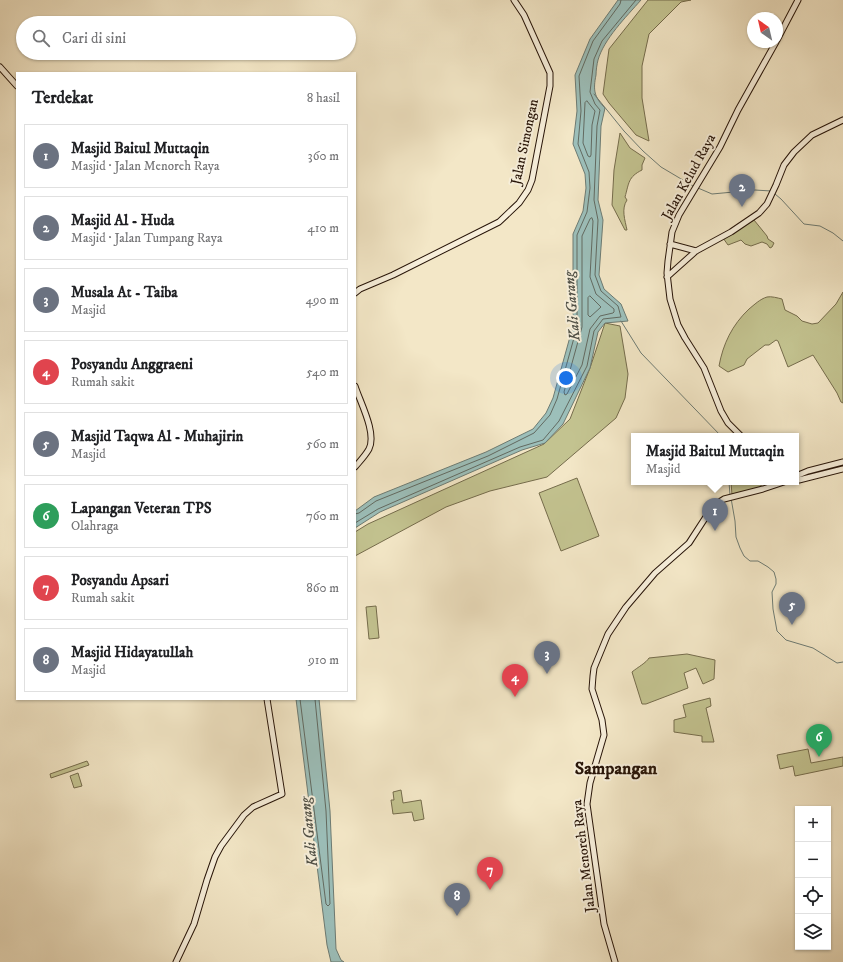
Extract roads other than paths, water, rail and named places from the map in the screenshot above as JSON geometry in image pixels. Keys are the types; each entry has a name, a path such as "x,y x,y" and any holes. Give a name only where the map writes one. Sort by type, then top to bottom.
{"main road":[{"name":"Jalan Simongan","path":"356,292 499,222 519,204 528,190 533,173 550,86 550,73 524,15 514,0"},
{"name":"Jalan Kelud Raya","path":"783,28 798,0"},
{"name":"Jalan Kelud Raya","path":"737,433 728,422 721,410 704,368 678,324 670,299 667,277 672,232 679,215 697,187 772,48"},
{"path":"0,67 16,85"},
{"path":"667,277 696,251 731,232 754,217 764,207 784,164 802,144 812,135 843,120"},
{"path":"670,244 696,251"},
{"path":"356,389 368,422 371,441 369,449 356,466"},
{"path":"799,476 808,471 843,462"},
{"path":"799,477 843,469"},
{"path":"763,489 765,485"},
{"name":"Jalan Menoreh Raya","path":"615,962 604,924 587,804 591,777 604,736 602,720 592,689 593,676 608,634 626,607 655,573 689,543 713,506 726,498 775,485"},
{"path":"176,962 194,924 207,880 221,846 244,815 253,807 282,794 267,700"}],"water":[{"path":"618,0 641,0 622,21 605,44 598,60 595,85 595,93 605,108 601,126 598,200 603,220 599,275 604,289 621,304 628,321 605,323 598,332 590,368 563,424 545,443 522,450 380,512 356,527 356,510 374,497 486,452 533,429 546,413 553,398 573,326 573,234 583,211 586,188 585,174 573,144 577,111 575,75 590,39"},
{"path":"296,700 319,700 330,811 336,949 341,960 344,962 331,962 327,945"}],"waterway":[{"path":"594,94 624,131 643,151 661,167 693,186"},
{"path":"698,188 712,194 755,190 771,191"},
{"path":"775,194 804,224 820,226 833,233 843,241"},
{"path":"621,321 641,353 718,433"},
{"path":"729,485 730,495"},
{"path":"731,498 736,537 744,556 750,561 758,561 774,572 776,584 772,592 777,631 786,640 813,648 837,663 843,662"}],"place":[{"name":"Masjid Al - Huda","path":"742,207"},
{"name":"Masjid Baitul Muttaqin","path":"715,531"},
{"name":"Masjid Taqwa Al - Muhajirin","path":"792,625"},
{"name":"Musala At - Taiba","path":"547,674"},
{"name":"Posyandu Anggraeni","path":"515,697"},
{"name":"Lapangan Veteran TPS","path":"819,757"},
{"name":"Posyandu Apsari","path":"490,890"},
{"name":"Masjid Hidayatullah","path":"457,916"}],"district":[{"name":"Sampangan","path":"616,769"}],"water label":[{"name":"Kali Garang","path":"572,306"},
{"name":"Kali Garang","path":"309,832"}]}
